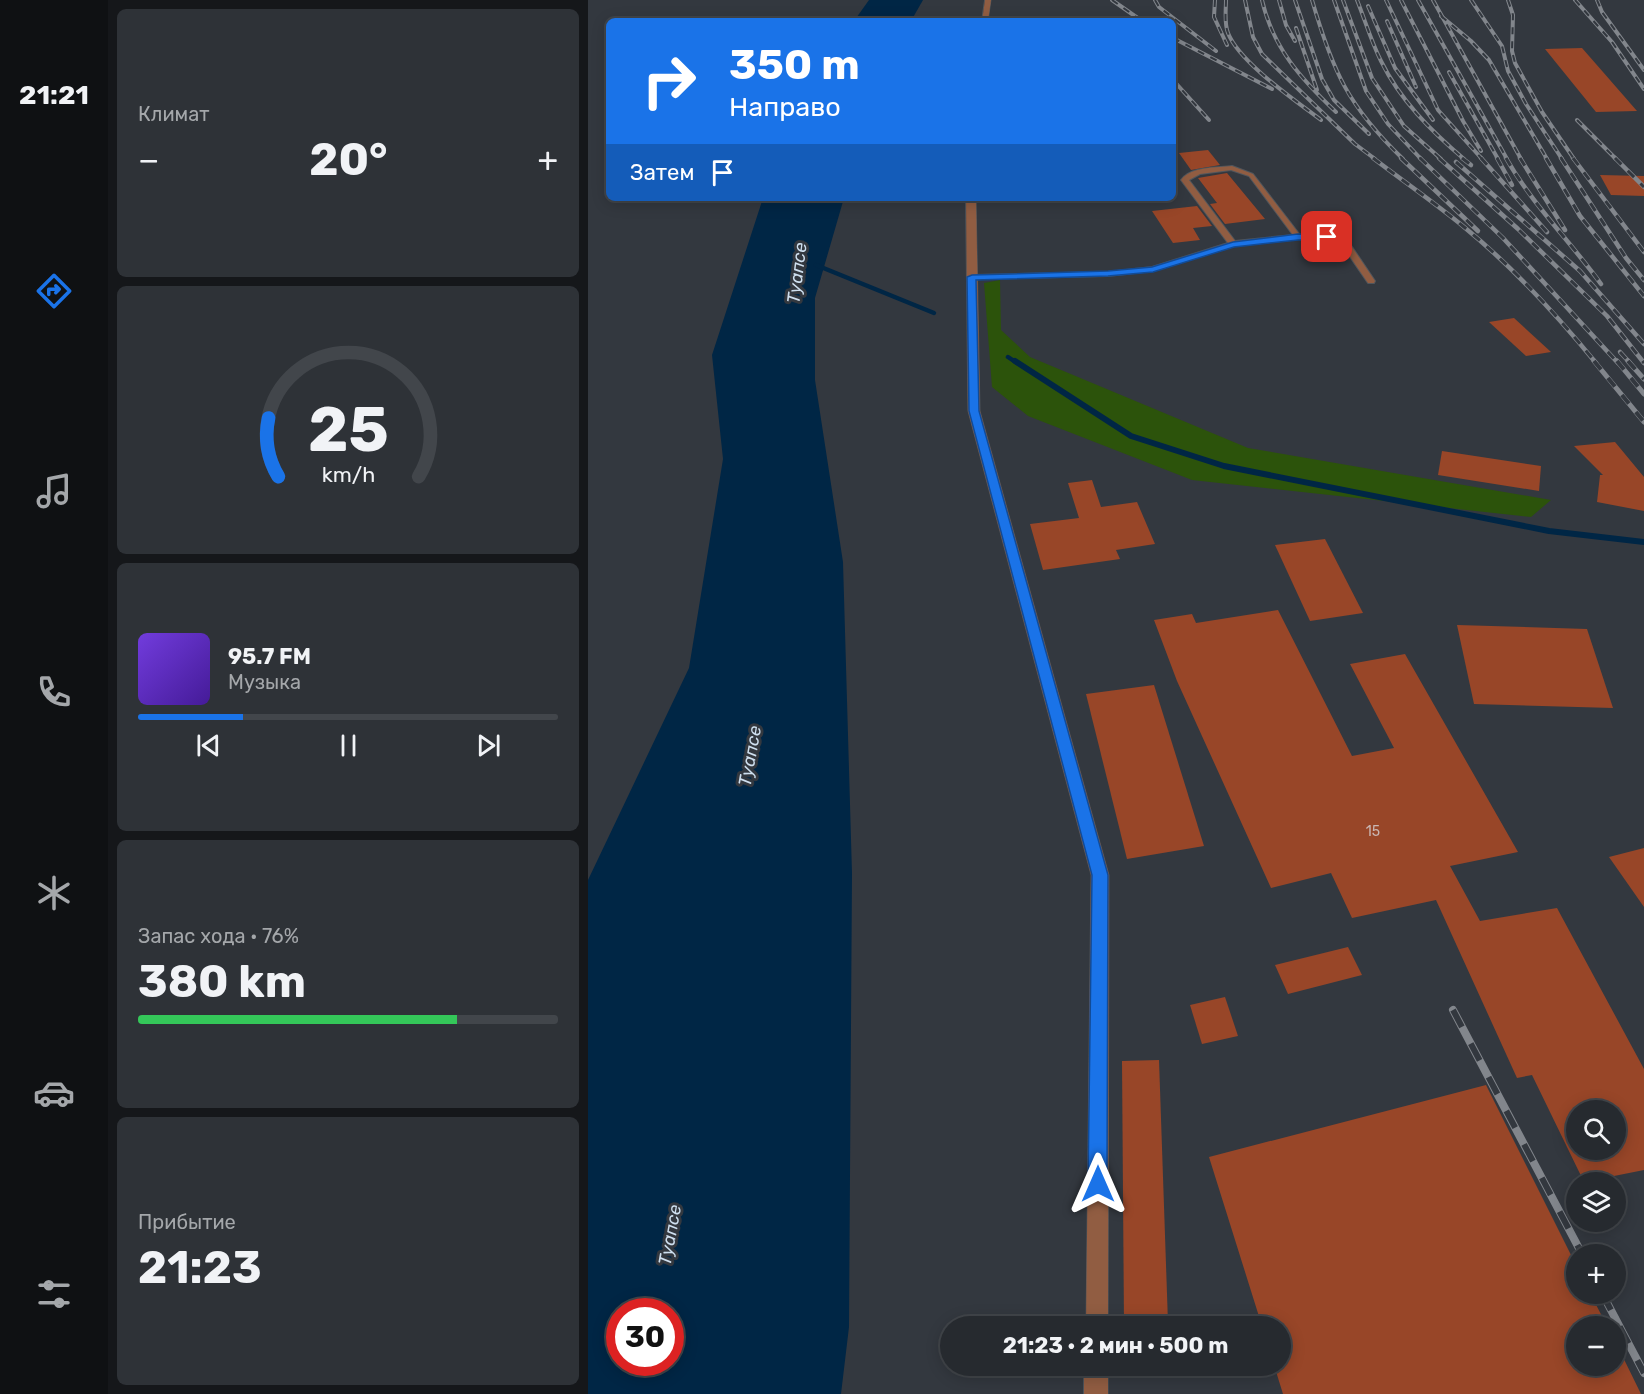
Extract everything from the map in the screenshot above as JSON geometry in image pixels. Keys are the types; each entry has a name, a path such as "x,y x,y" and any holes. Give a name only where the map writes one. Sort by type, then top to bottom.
{"street":[{"path":"985,18 988,0"},
{"path":"971,201 974,411 1100,875 1097,1316"},
{"path":"1096,1376 1096,1394"}],"lane":[{"path":"1233,244 1185,180 1187,177 1198,172 1232,168 1251,175 1298,237"},
{"path":"972,277 1108,274 1153,269 1233,244 1298,237 1336,238 1345,243 1371,281"}],"green space":[{"path":"1000,280 1001,330 1030,357 1248,448 1551,500 1531,517 1192,480 1028,416 992,387 984,283"}],"water":[{"path":"869,0 923,0 913,18 856,18"},
{"name":"Туапсе","path":"762,201 843,201 815,298 815,380 843,562 852,873 849,1327 841,1394 588,1394 588,880 689,668 723,459 712,355"}],"building":[{"path":"1582,48 1637,111 1596,112 1545,49"},
{"path":"1208,150 1220,165 1191,170 1179,153"},
{"path":"1227,173 1265,219 1225,224 1210,204 1217,203 1198,178"},
{"path":"1600,175 1644,176 1644,196 1611,195"},
{"path":"1197,206 1212,226 1193,228 1200,240 1173,243 1152,211"},
{"path":"1514,318 1551,352 1526,356 1489,322"},
{"path":"1615,442 1644,477 1644,511 1597,502 1600,475 1603,475 1574,446"},
{"path":"1442,451 1541,466 1539,491 1438,475"},
{"path":"1092,480 1101,507 1137,502 1155,544 1116,550 1120,559 1043,570 1030,524 1079,518 1068,483"},
{"path":"1325,539 1363,613 1310,621 1275,545"},
{"path":"1278,610 1352,756 1394,748 1350,664 1405,654 1518,852 1450,866 1480,921 1557,908 1644,1069 1644,1170 1626,1174 1579,1172 1573,1160 1626,1160 1626,1100 1566,1100 1566,1145 1532,1075 1517,1078 1436,900 1352,918 1331,873 1271,888 1177,681 1154,620 1192,614 1196,623"},
{"path":"1457,625 1587,629 1613,708 1474,704"},
{"path":"1154,685 1204,846 1127,859 1086,694"},
{"path":"1644,848 1644,907 1609,857"},
{"path":"1348,947 1362,975 1288,994 1275,965"},
{"path":"1225,997 1238,1036 1202,1044 1190,1005"},
{"path":"1159,1060 1168,1316 1124,1316 1122,1061"},
{"path":"1486,1085 1566,1245 1566,1304 1596,1304 1602,1316 1566,1316 1566,1376 1626,1376 1626,1363 1641,1394 1283,1394 1277,1376 1291,1376 1291,1316 1259,1316 1209,1157"}],"waterway":[{"name":"Туапсе","path":"816,265 934,313"},
{"path":"1008,357 1017,363"},
{"path":"1015,361 1131,436 1224,466 1549,531 1644,542"}],"railway":[{"path":"1112,0 1138,18"},
{"path":"1155,0 1159,7 1173,18"},
{"path":"1215,0 1214,17 1227,45"},
{"path":"1226,0 1226,25 1234,44 1269,80 1321,120"},
{"path":"1245,0 1253,37 1262,54 1355,144 1375,159"},
{"path":"1262,0 1273,33 1290,62 1336,112"},
{"path":"1279,0 1286,25 1295,41"},
{"path":"1295,0 1322,79 1334,100 1369,134"},
{"path":"1312,0 1327,48 1345,87 1369,122 1403,159"},
{"path":"1334,0 1366,91 1388,124 1421,159"},
{"path":"1343,0 1372,78 1404,126 1441,159"},
{"path":"1357,0 1377,53 1397,89 1428,126 1464,159"},
{"path":"1386,0 1438,110 1482,159"},
{"path":"1401,0 1463,121 1481,151"},
{"path":"1418,0 1507,159"},
{"path":"1433,0 1443,17"},
{"path":"1471,0 1502,46 1508,71 1526,104 1562,159"},
{"path":"1508,0 1513,15 1512,51 1515,63 1542,112 1574,159"},
{"path":"1575,0 1612,42 1644,89"},
{"path":"1597,0 1602,12 1644,70"},
{"path":"1368,6 1395,68 1433,120"},
{"path":"1443,17 1471,41 1489,60 1547,159"},
{"path":"1443,17 1521,159"},
{"path":"1176,20 1216,51"},
{"path":"1387,21 1416,87"},
{"path":"1296,28 1317,90"},
{"path":"1176,40 1272,89"},
{"path":"1449,72 1498,159"},
{"path":"1176,83 1209,120"},
{"path":"1577,120 1644,187"},
{"path":"1373,158 1453,218 1500,258 1550,309 1596,363"},
{"path":"1401,158 1478,231"},
{"path":"1439,158 1518,229 1607,316 1644,363"},
{"path":"1462,158 1471,165"},
{"path":"1481,158 1547,232"},
{"path":"1497,158 1512,185"},
{"path":"1506,158 1539,207 1601,284"},
{"path":"1520,158 1565,230"},
{"path":"1546,158 1580,216 1644,296"},
{"path":"1561,158 1626,258 1644,280"},
{"path":"1573,158 1644,252"},
{"path":"1421,159 1503,238 1618,363"},
{"path":"1456,162 1580,271 1644,344"},
{"path":"1620,352 1630,363"},
{"path":"1594,361 1644,422"},
{"path":"1617,361 1644,394"},
{"path":"1628,361 1644,379"},
{"path":"1453,1010 1577,1244"},
{"path":"1608,1304 1644,1373"}],"route":[{"path":"1098,1184 1100,875 974,411 972,277 1108,274 1153,269 1233,244 1298,237 1327,237"}]}
